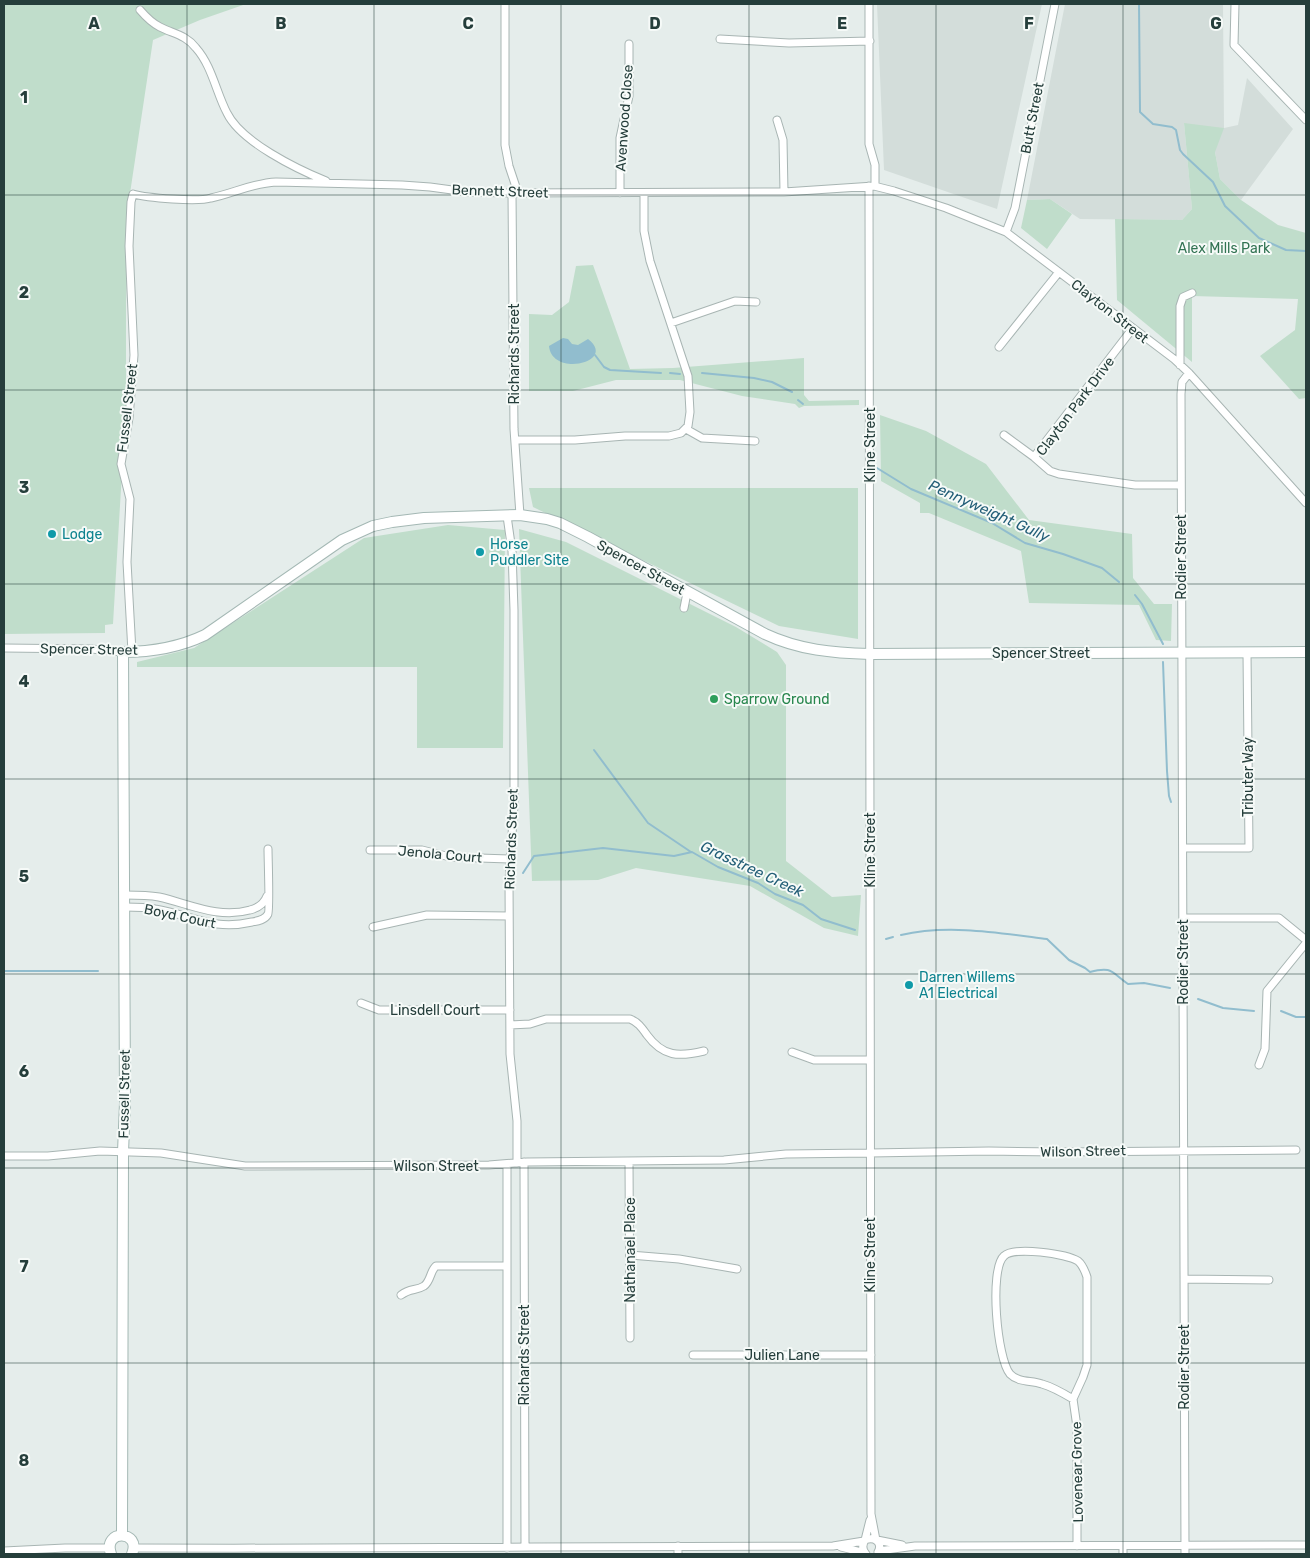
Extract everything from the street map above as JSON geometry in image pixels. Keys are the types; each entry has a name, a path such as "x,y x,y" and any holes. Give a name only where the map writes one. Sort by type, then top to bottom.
{"street":[{"name":"Richards Street","path":"504,4 505,146 515,193 515,440 520,515"},
{"name":"Kline Street","path":"866,1553 862,1547 871,1514 870,654 872,186 875,165 869,144 869,4"},
{"name":"Butt Street","path":"1006,232 1015,208 1055,4"},
{"path":"1235,4 1234,45 1306,120"},
{"path":"140,10 152,22 183,36 197,49 206,64 226,114 241,131 278,157 331,184"},
{"path":"720,40 789,43 870,41"},
{"name":"Avenwood Close","path":"620,193 620,138 629,96 629,44"},
{"path":"777,120 783,140 784,192"},
{"name":"Bennett Street","path":"133,194 146,197 205,199 270,182 402,185 467,192 515,193 784,192 872,186"},
{"name":"Clayton Street","path":"872,186 894,190 1006,232 1189,373 1306,503"},
{"path":"515,440 576,440 625,436 669,436 679,434 686,429 690,417 690,383 688,372 650,262 644,231 644,193"},
{"name":"Fussell Street","path":"122,1535 123,1152 125,1103 124,895 128,652 127,569 130,499 121,464 130,418 134,355 130,246 131,202 133,194"},
{"path":"999,347 1059,272"},
{"path":"1180,365 1180,306 1183,297 1192,293"},
{"path":"670,323 736,301 756,302"},
{"name":"Clayton Park Drive","path":"1133,328 1034,457 1050,471 1058,474 1132,485 1181,485"},
{"name":"Rodier Street","path":"1184,1550 1181,385 1189,373"},
{"path":"686,429 702,438 756,441"},
{"path":"1004,435 1034,457"},
{"name":"Spencer Street","path":"4,648 91,649 128,652 180,645 205,635 342,540 366,528 409,520 520,515 547,519 567,526 765,634 786,643 824,652 870,654 1306,652"},
{"name":"Richards Street","path":"508,516 512,551 514,646 514,804 509,859 510,1025 511,1068 518,1121 520,1163 525,1547"},
{"path":"684,608 687,592"},
{"name":"Tributer Way","path":"1183,848 1249,848 1247,653"},
{"name":"Boyd Court","path":"124,907 154,908 210,924 237,925 258,921 267,916 270,909 268,850"},
{"name":"Jenola Court","path":"370,850 422,850 450,857 509,859"},
{"name":"Boyd Court","path":"124,895 154,896 213,912 228,914 258,907 266,900 268,891"},
{"path":"373,927 427,915 509,916"},
{"path":"1183,918 1279,918 1306,942 1267,991 1265,1049 1259,1065"},
{"name":"Linsdell Court","path":"361,1003 379,1010 510,1010"},
{"path":"510,1025 530,1024 546,1019 630,1019 640,1025 661,1050 685,1055 704,1052"},
{"path":"792,1052 814,1060 870,1060"},
{"name":"Wilson Street","path":"4,1156 123,1152 174,1154 245,1166 442,1166 724,1160 786,1154 989,1150 1059,1152 1296,1150"},
{"name":"Nathanael Place","path":"629,1161 630,1338"},
{"name":"Richards Street","path":"507,1164 512,1550"},
{"path":"1020,1251 1067,1257 1078,1262 1085,1270 1088,1283 1087,1360 1083,1378 1073,1399 1044,1384 1018,1379 1006,1367 1000,1340 997,1292 998,1267 1001,1259 1006,1254 1020,1251"},
{"path":"630,1255 679,1259 736,1269"},
{"path":"402,1295 407,1290 424,1286 434,1267 438,1265 507,1266"},
{"path":"1184,1280 1269,1280"},
{"name":"Julien Lane","path":"693,1355 871,1355"},
{"name":"Lovenear Grove","path":"1073,1399 1077,1427 1077,1546"},
{"name":"Kline Street","path":"871,1514 880,1546 877,1553"},
{"path":"4,1551 66,1548 110,1551 112,1539 122,1535 129,1538 133,1551 512,1550 525,1547 833,1546 865,1541 872,1538 915,1546 1123,1546 1184,1550 1306,1545"},
{"path":"677,1546 677,1554"},
{"path":"833,1546 866,1553"},
{"path":"877,1553 915,1546"},
{"path":"1123,1546 1123,1554"}],"shaded area":[{"path":"877,4 1042,4 997,209 884,170"},
{"path":"1065,4 1223,4 1224,128 1238,125 1247,78 1293,129 1241,200 1220,179 1215,152 1184,123 1192,209 1182,220 1080,219 1050,199 1027,200"}],"green space":[{"path":"4,4 246,4 200,20 153,40 129,200 126,404 113,624 105,625 105,633 4,634"},
{"name":"Alex Mills Park","path":"1184,123 1224,128 1215,152 1220,179 1241,200 1278,225 1306,233 1306,398 1299,399 1260,356 1295,330 1298,299 1192,296 1192,362 1117,300 1115,219 1182,220 1192,209"},
{"path":"1050,199 1072,214 1047,249 1021,228 1027,200"},
{"path":"593,265 630,369 673,368 804,358 804,395 809,401 859,400 859,405 804,406 799,408 795,404 742,396 680,380 616,380 573,391 529,391 529,314 552,315 569,302 576,266"},
{"path":"880,415 926,431 986,464 1029,520 1132,534 1133,578 1154,604 1172,604 1171,641 1156,640 1139,605 1029,603 1021,551 929,513 920,513 920,503 881,481"},
{"path":"529,488 858,488 858,639 779,626 533,507"},
{"path":"448,525 505,530 503,748 417,748 417,667 137,667 137,662 194,648 364,538"},
{"path":"519,529 566,542 736,627 777,652 786,665 786,861 832,897 861,895 858,936 824,928 750,886 636,868 598,880 532,881"}],"water":[{"path":"563,338 568,339 572,344 578,345 588,339 595,347 595,354 590,360 581,363 561,362 553,356 549,346"}],"waterway":[{"path":"1139,4 1140,112 1153,124 1172,127 1176,130 1180,150 1183,154 1213,182 1225,206 1259,238 1286,250 1306,251"},
{"name":"Pennyweight Gully","path":"595,355 604,367 610,370 661,373"},
{"name":"Pennyweight Gully","path":"670,373 680,374"},
{"name":"Pennyweight Gully","path":"702,373 754,378 772,382 792,392"},
{"name":"Pennyweight Gully","path":"798,400 803,404"},
{"name":"Pennyweight Gully","path":"877,468 911,489 992,523 1025,543 1102,568 1119,582"},
{"name":"Pennyweight Gully","path":"1135,595 1142,604 1163,644"},
{"name":"Pennyweight Gully","path":"1163,662 1167,771 1171,802"},
{"path":"594,750 648,823 691,852"},
{"name":"Grasstree Creek","path":"523,873 534,856 603,848 674,856 692,852 718,867 758,883 775,894 803,905 821,919 855,930"},
{"name":"Grasstree Creek","path":"901,935 937,930 955,930 993,932 1047,939 1069,960 1090,972 1107,970 1128,984 1144,983 1170,988"},
{"name":"Grasstree Creek","path":"886,939 893,937"},
{"path":"4,971 98,971"},
{"name":"Grasstree Creek","path":"1198,999 1223,1008 1254,1011"},
{"name":"Grasstree Creek","path":"1281,1011 1296,1017 1306,1017"}],"place":[{"name":"Lodge","path":"52,534"},
{"name":"Horse Puddler Site","path":"480,552"},
{"name":"Sparrow Ground","path":"714,699"},
{"name":"Darren Willems A1 Electrical","path":"909,985"}]}
